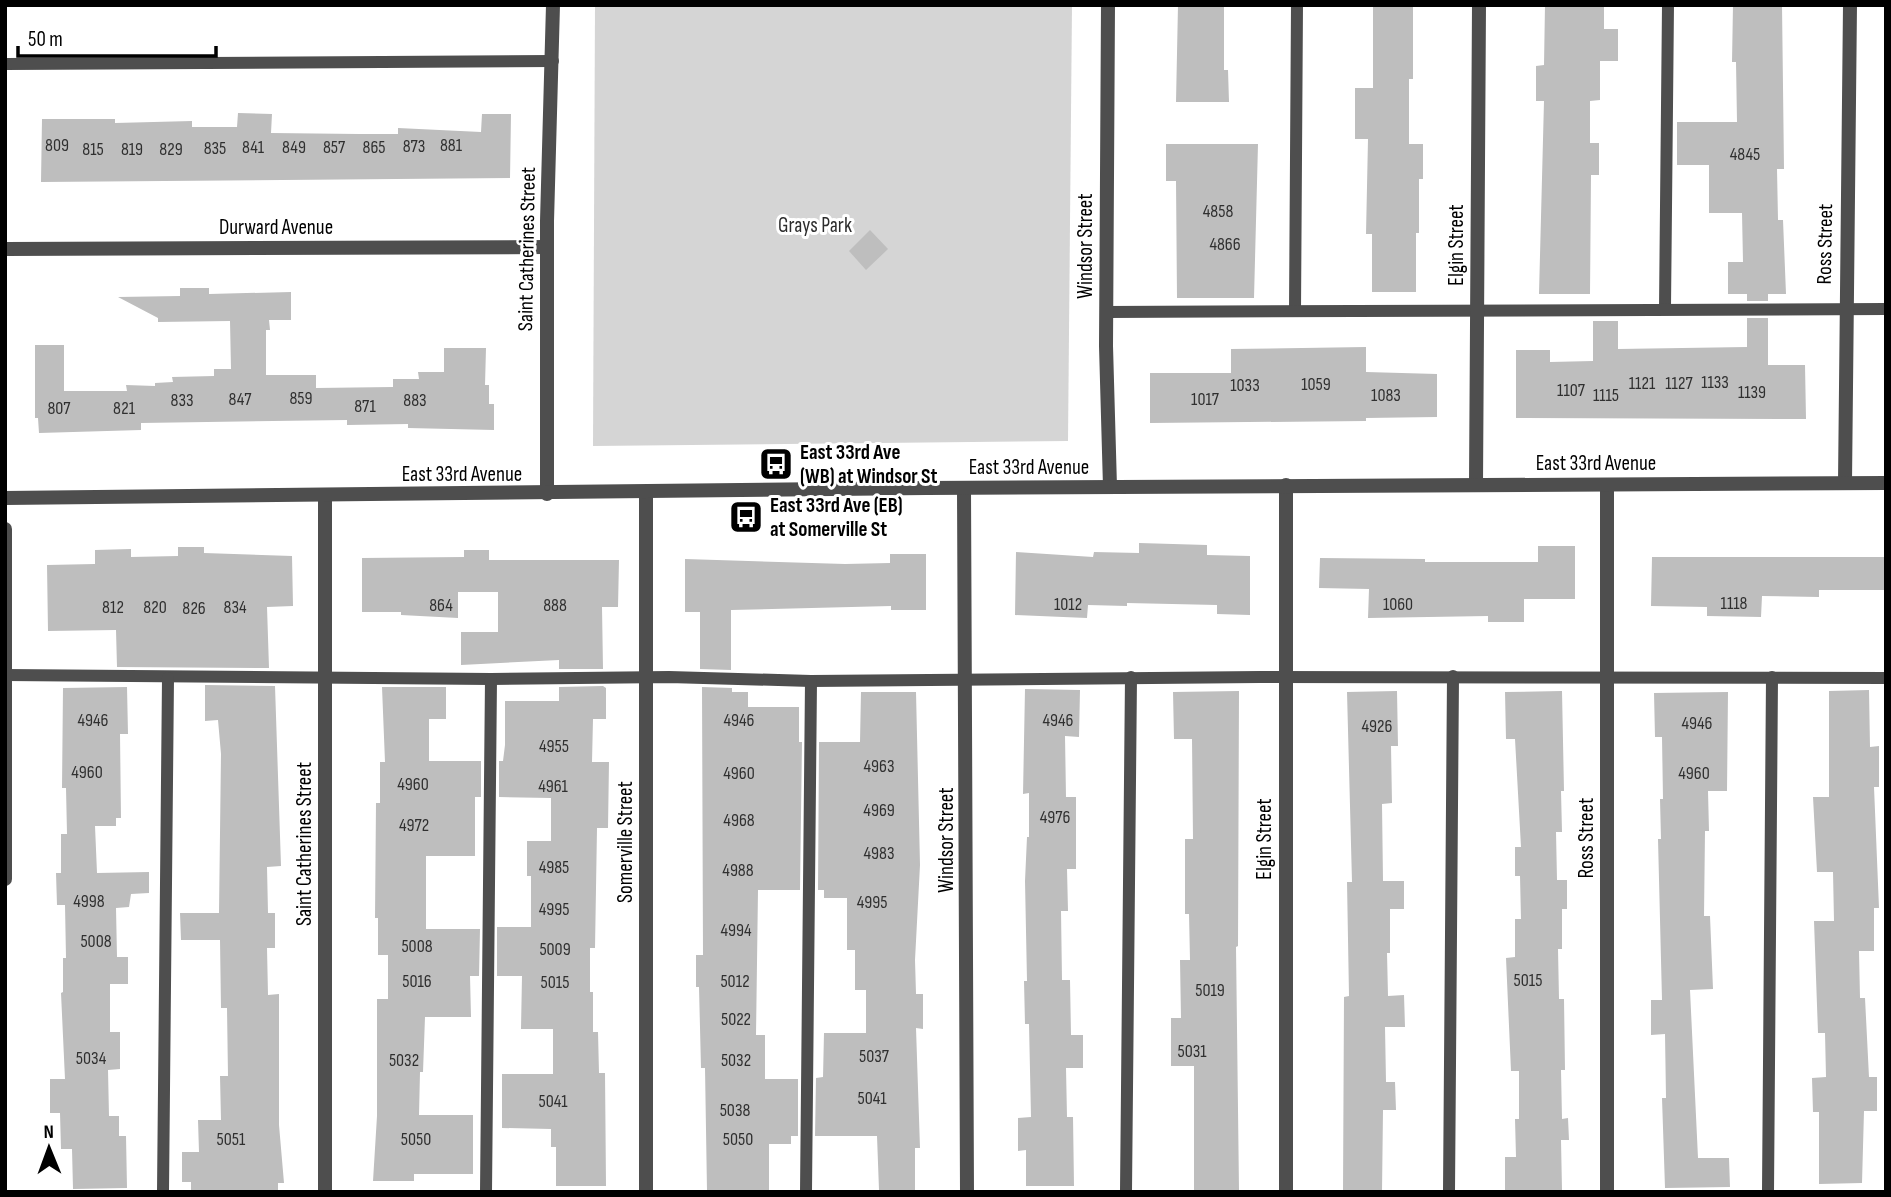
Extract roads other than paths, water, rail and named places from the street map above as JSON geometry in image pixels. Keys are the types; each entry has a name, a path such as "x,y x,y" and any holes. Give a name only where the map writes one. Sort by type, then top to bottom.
{"street":[{"name":"Saint Catherines Street","path":"547,494 547,247 553,5"},
{"name":"Windsor Street","path":"1108,5 1106,312 1110,487"},
{"name":"Elgin Street","path":"1476,485 1479,5"},
{"name":"Ross Street","path":"1845,483 1850,5"},
{"name":"Durward Avenue","path":"5,249 547,247"},
{"name":"East 33rd Avenue","path":"5,498 1286,485 1886,483"},
{"name":"Elgin Street","path":"1286,485 1286,1192"},
{"name":"Ross Street","path":"1607,485 1608,1192"},
{"name":"Windsor Street","path":"964,488 967,680 967,1192"},
{"name":"Somerville Street","path":"646,493 646,1192"},
{"name":"Saint Catherines Street","path":"325,496 325,1192"},
{"path":"5,529 5,879"}],"lane":[{"path":"1295,311 1297,5"},
{"path":"1665,308 1668,5"},
{"path":"5,64 553,61"},
{"path":"1106,312 1886,309"},
{"path":"6,675 811,681 1131,677 1886,678"},
{"path":"1125,1192 1131,677"},
{"path":"1449,1192 1453,677"},
{"path":"1768,1192 1772,677"},
{"path":"163,1192 168,678"},
{"path":"486,1192 491,679"},
{"path":"806,1192 811,681"}],"place":[{"name":"East 33rd Ave (WB) at Windsor St","path":"776,464"},
{"name":"East 33rd Ave (EB) at Somerville St","path":"746,517"}],"park label":[{"name":"Grays Park","path":"815,225"}]}
